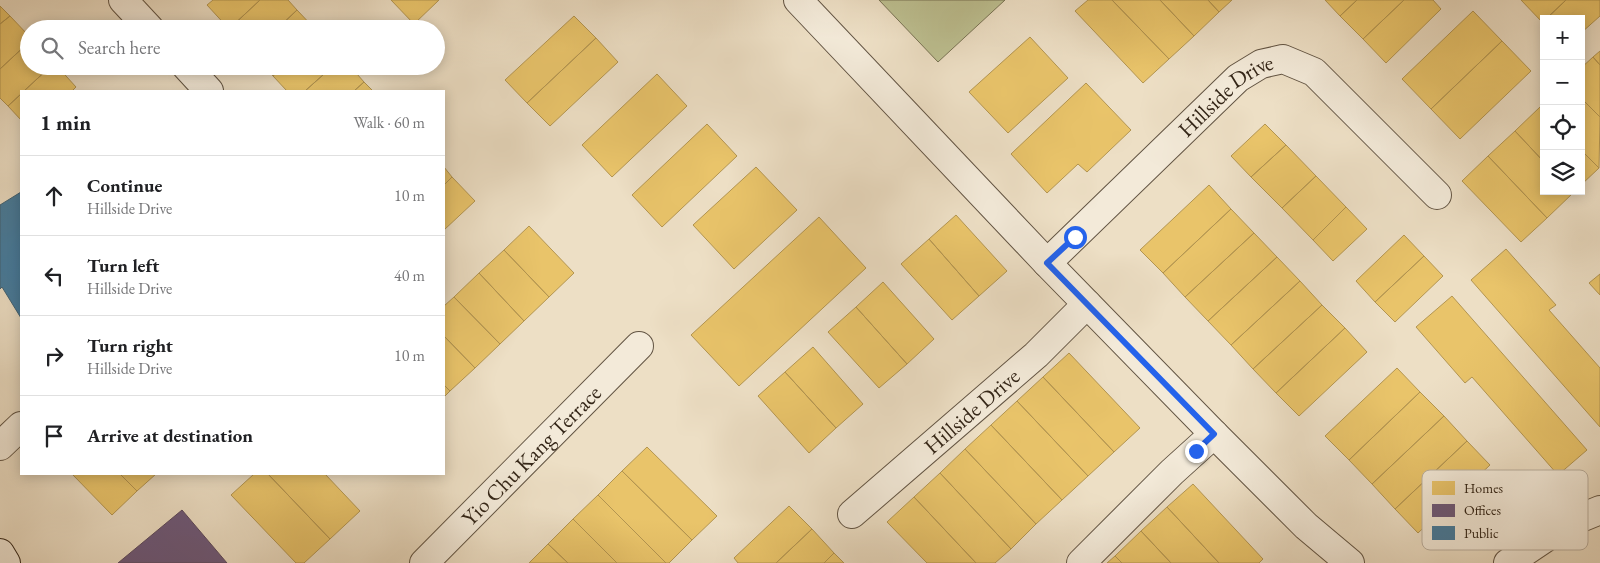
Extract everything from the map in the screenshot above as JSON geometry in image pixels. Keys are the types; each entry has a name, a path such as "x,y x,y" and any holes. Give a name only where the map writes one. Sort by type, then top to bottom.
{"street":[{"path":"123,0 142,20"},
{"path":"798,0 1047,263 1214,434 1306,526 1350,563"},
{"name":"Hillside Drive","path":"1047,263 1238,78 1261,64 1283,59 1314,72 1437,195"},
{"path":"195,75 209,90"},
{"name":"Hillside Drive","path":"852,514 1036,355 1087,304"},
{"name":"Yio Chu Kang Terrace","path":"424,563 639,346"},
{"path":"0,446 20,427"},
{"path":"1082,563 1172,472 1214,434"},
{"path":"1588,515 1600,510"},
{"path":"1508,563 1527,550"},
{"path":"0,553 6,563"}],"green space":[{"path":"879,0 1005,0 938,62"}],"building: Homes":[{"path":"213,0 260,0 239,20 221,20 207,5"},
{"path":"260,0 288,0 297,10 286,20 239,20"},
{"path":"391,0 439,0 418,20 410,20"},
{"path":"1088,0 1112,0 1169,59 1143,83 1075,11"},
{"path":"1112,0 1160,0 1194,36 1169,59"},
{"path":"1160,0 1208,0 1219,12 1194,36"},
{"path":"1208,0 1232,0 1219,12"},
{"path":"1325,0 1357,0 1340,16"},
{"path":"1357,0 1404,0 1363,39 1340,16"},
{"path":"1404,0 1433,0 1441,9 1386,63 1363,39"},
{"path":"1521,0 1566,0 1550,15 1540,15 1540,20"},
{"path":"1566,0 1600,0 1600,16 1585,29 1585,15 1550,15"},
{"path":"0,6 10,16 0,24"},
{"path":"297,10 306,20 286,20"},
{"path":"1473,11 1502,41 1431,109 1402,79"},
{"path":"10,16 20,27 20,50 0,69 0,24"},
{"path":"574,16 596,38 527,103 505,80"},
{"path":"1030,37 1068,78 1008,133 969,92"},
{"path":"596,38 618,62 550,126 527,103"},
{"path":"1502,41 1531,71 1460,139 1431,109"},
{"path":"20,50 20,75 41,75 25,90 20,90 20,95 8,106 0,98 0,69"},
{"path":"1600,51 1600,65 1593,57"},
{"path":"1593,57 1600,65 1600,117 1585,102 1585,64"},
{"path":"657,74 687,106 612,177 582,145"},
{"path":"41,75 65,75 76,87 73,90 25,90"},
{"path":"323,75 306,90 286,90 273,76"},
{"path":"323,75 358,75 364,82 355,90 306,90"},
{"path":"364,82 372,90 355,90"},
{"path":"1086,83 1131,130 1087,172 1078,164 1047,193 1011,154"},
{"path":"20,95 20,119 8,106"},
{"path":"1585,102 1600,117 1599,168 1585,154"},
{"path":"1540,107 1540,158 1515,131"},
{"path":"707,124 737,156 662,227 632,195"},
{"path":"1265,124 1286,145 1251,177 1231,156"},
{"path":"1515,131 1540,158 1540,195 1571,195 1547,218 1488,156"},
{"path":"1286,145 1316,176 1282,208 1251,177"},
{"path":"1585,154 1599,168 1585,181"},
{"path":"1488,156 1547,218 1521,242 1462,181"},
{"path":"756,167 797,210 734,269 693,225"},
{"path":"445,168 452,177 445,184"},
{"path":"1316,176 1346,207 1313,240 1282,208"},
{"path":"452,177 475,201 445,229 445,184"},
{"path":"1209,185 1231,209 1163,273 1140,250"},
{"path":"1346,207 1367,229 1333,261 1313,240"},
{"path":"1231,209 1254,233 1185,297 1163,273"},
{"path":"956,215 1007,271 979,296 929,239"},
{"path":"819,217 866,268 739,386 691,335"},
{"path":"529,226 574,273 549,297 504,250"},
{"path":"1254,233 1277,257 1208,321 1185,297"},
{"path":"1404,235 1424,256 1375,302 1356,281"},
{"path":"929,239 979,296 952,320 901,264"},
{"path":"1506,249 1556,305 1549,310 1600,368 1600,427 1471,280"},
{"path":"504,250 549,297 524,321 479,273"},
{"path":"1424,256 1443,276 1395,322 1375,302"},
{"path":"1277,257 1300,281 1231,345 1208,321"},
{"path":"479,273 524,321 500,344 454,297"},
{"path":"1600,274 1600,295 1589,283"},
{"path":"1300,281 1322,305 1253,369 1231,345"},
{"path":"883,282 934,339 907,364 856,307"},
{"path":"1452,296 1587,450 1564,470 1554,470 1472,377 1465,383 1416,327"},
{"path":"454,297 500,344 475,368 445,337 445,305"},
{"path":"1322,305 1345,328 1276,393 1253,369"},
{"path":"856,307 907,364 879,388 828,332"},
{"path":"1345,328 1367,352 1299,416 1276,393"},
{"path":"445,337 475,368 450,391 445,386"},
{"path":"813,347 863,404 836,428 785,372"},
{"path":"1069,353 1140,428 1114,452 1043,377"},
{"path":"1397,368 1420,392 1349,460 1325,436"},
{"path":"785,372 836,428 809,453 758,396"},
{"path":"1043,377 1114,452 1088,476 1017,401"},
{"path":"445,386 450,391 445,396"},
{"path":"1420,392 1444,416 1372,484 1349,460"},
{"path":"1017,401 1088,476 1062,500 991,425"},
{"path":"1444,416 1467,441 1436,470 1422,470 1422,484 1395,509 1372,484"},
{"path":"991,425 1062,500 1036,524 965,449"},
{"path":"1467,441 1490,465 1485,470 1436,470"},
{"path":"647,447 717,516 692,540 622,471"},
{"path":"965,449 1036,524 1011,549 940,473"},
{"path":"622,471 692,540 669,563 666,563 598,495"},
{"path":"940,473 1011,549 995,563 976,563 914,497"},
{"path":"73,475 121,475 137,491 112,515"},
{"path":"121,475 155,475 137,491"},
{"path":"253,475 269,475 330,539 304,563 296,563 231,495"},
{"path":"269,475 326,475 360,511 330,539"},
{"path":"1193,484 1263,559 1259,563 1219,563 1167,507"},
{"path":"1422,484 1422,529 1418,533 1395,509"},
{"path":"598,495 666,563 617,563 573,519"},
{"path":"914,497 976,563 927,563 887,522"},
{"path":"789,506 812,529 776,563 738,563 734,558"},
{"path":"1167,507 1219,563 1171,563 1141,531"},
{"path":"573,519 617,563 568,563 548,544"},
{"path":"812,529 834,553 824,563 776,563"},
{"path":"1141,531 1171,563 1122,563 1115,556"},
{"path":"548,544 568,563 529,563"},
{"path":"834,553 844,563 824,563"},
{"path":"1115,556 1122,563 1107,563"}],"building: Offices":[{"path":"182,510 227,563 118,563"}],"building: Public":[{"path":"20,193 20,316 2,287 0,289 0,205"}],"route":[{"path":"1075,237 1047,263 1214,434 1196,451"}]}
